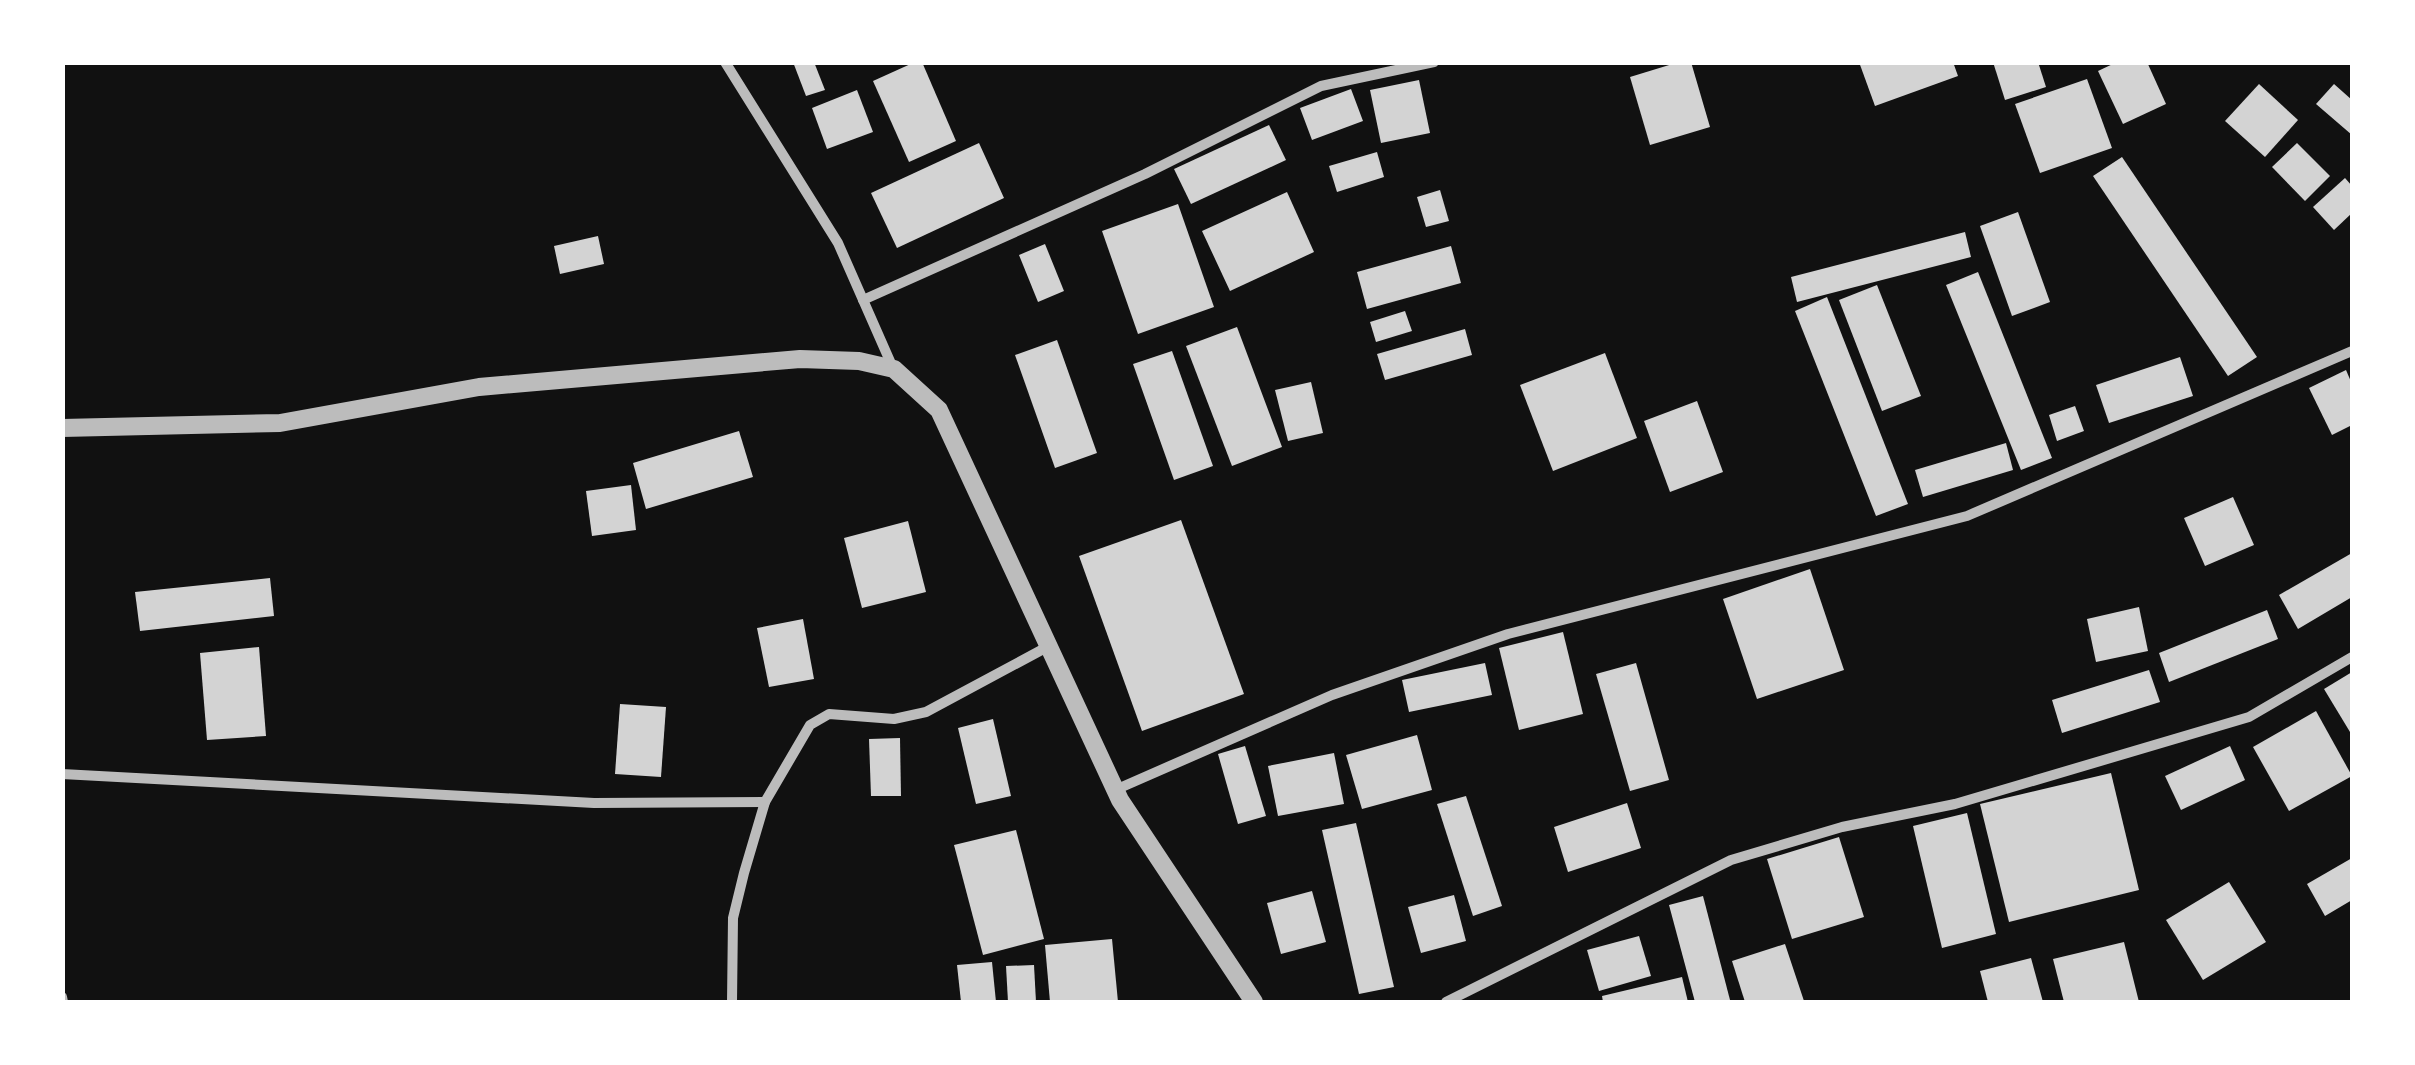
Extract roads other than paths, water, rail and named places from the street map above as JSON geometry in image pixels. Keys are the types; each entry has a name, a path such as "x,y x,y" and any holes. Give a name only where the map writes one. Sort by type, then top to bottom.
{"street":[{"path":"725,62 838,242 894,369 939,410 1114,790 1254,1002"},
{"path":"864,300 1145,174 1322,86 1434,62"},
{"path":"1114,790 1332,695 1508,634 1967,516 2352,352"},
{"path":"62,428 280,423 478,387 760,362 859,361 894,369"},
{"path":"732,1002 733,918 765,802 810,725 829,714 894,719 926,712 1048,646"},
{"path":"1446,1002 1731,860 1842,827 1955,804 2250,717 2352,658"},
{"path":"62,774 594,803 765,802"}]}
